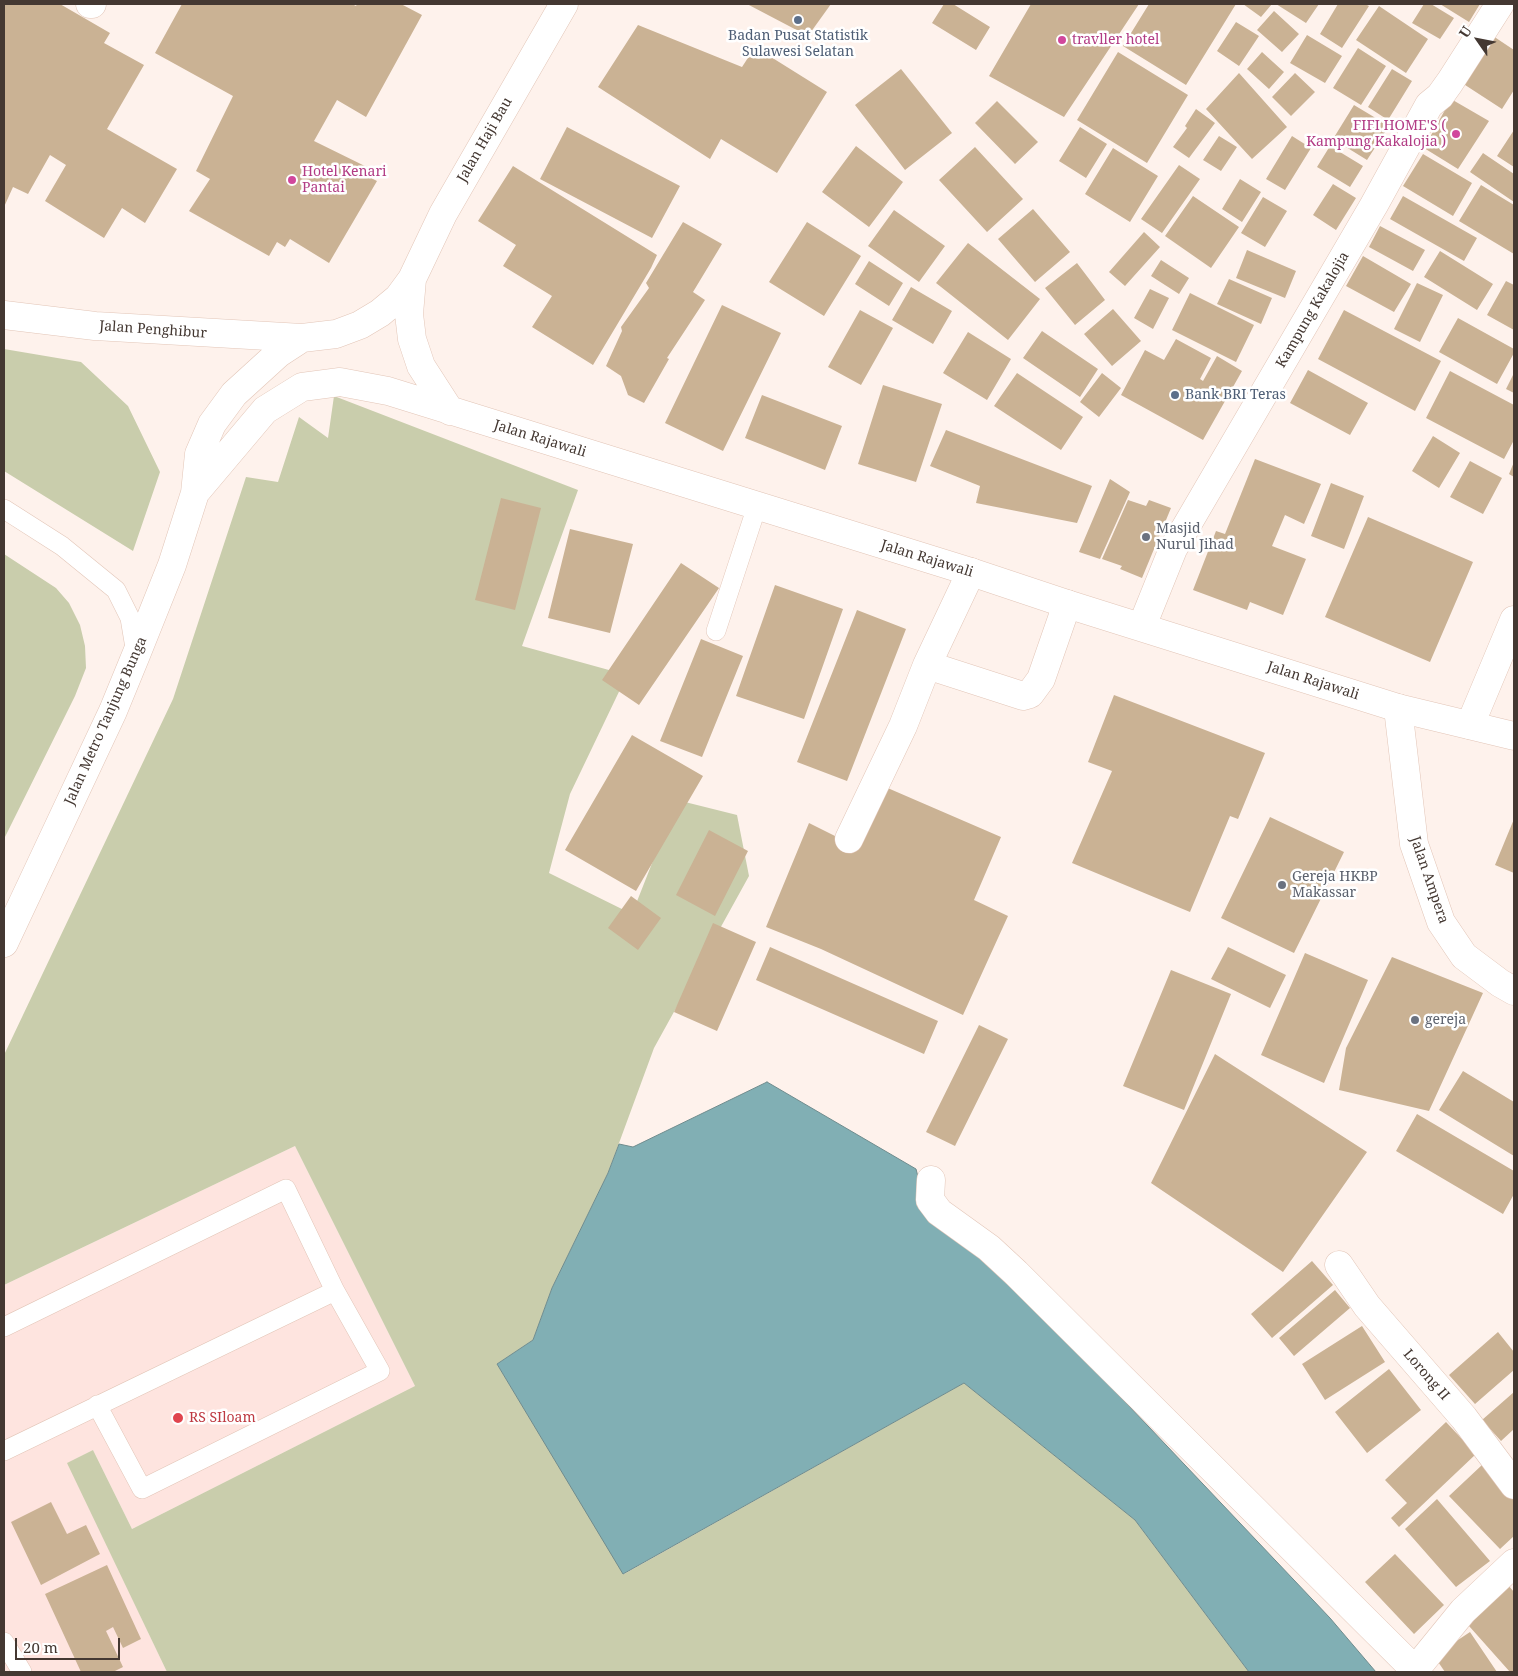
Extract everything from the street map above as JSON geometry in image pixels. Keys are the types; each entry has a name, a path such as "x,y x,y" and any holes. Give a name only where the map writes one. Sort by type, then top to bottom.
{"main road":[{"name":"Jalan Haji Bau","path":"302,338 336,334 360,325 380,313 398,298 412,279 443,214 564,4"},
{"name":"Kampung Kakalojia","path":"1142,626 1174,549 1430,105 1445,89 1500,4"},
{"name":"Jalan Haji Bau","path":"412,279 409,314 412,338 421,366 450,411"},
{"name":"Jalan Penghibur","path":"4,315 95,326 302,338"},
{"name":"Jalan Metro Tanjung Bunga","path":"4,943 113,712 136,655 172,565 195,493 199,454 212,424 234,394 280,353 302,338"},
{"name":"Jalan Rajawali","path":"340,382 388,391 971,572 1398,708 1514,736"},
{"name":"Jalan Metro Tanjung Bunga","path":"195,493 265,410 302,386 340,382"},
{"path":"849,840 902,726 927,665 971,572"},
{"path":"927,665 1023,696 1030,694 1041,679 1067,604"},
{"path":"1470,725 1514,620"},
{"name":"Jalan Ampera","path":"1398,708 1414,844 1441,922 1464,956 1514,991"},
{"path":"931,1180 930,1200 939,1212 989,1248 1016,1273 1416,1671 1463,1611 1513,1566"},
{"name":"Lorong II","path":"1339,1265 1367,1306 1464,1418 1514,1484"}],"lane":[{"path":"716,631 757,506"},
{"path":"4,509 62,546 116,590 130,618 136,655"},
{"path":"4,1327 286,1189 335,1291 380,1371 142,1489 96,1405"},
{"path":"4,1451 335,1291"},
{"path":"4,1642 22,1672"}],"shaded area":[{"name":"RS SIloam","path":"295,1146 415,1386 132,1529 93,1450 68,1463 167,1672 4,1672 4,1285"}],"green space":[{"path":"4,349 81,362 128,406 160,472 133,551 4,471"},
{"path":"334,396 578,490 522,646 627,675 570,794 549,873 632,914 677,800 737,815 749,876 654,1048 608,1173 552,1288 533,1340 497,1364 624,1574 964,1383 1135,1520 1249,1672 167,1672 67,1463 93,1450 132,1529 415,1386 295,1146 4,1285 4,1055 173,699 246,477 278,482 299,417 328,438"},
{"path":"4,554 56,588 69,603 80,625 85,646 86,668 75,696 4,839"}],"water":[{"path":"767,1082 916,1169 925,1204 1003,1273 1330,1618 1376,1672 1249,1672 1135,1520 964,1383 623,1574 497,1364 533,1340 552,1288 608,1173 619,1144 633,1147"}],"building":[{"path":"4,4 60,4 110,33 104,43 144,65 107,129 177,169 145,223 122,208 104,238 45,201 66,165 50,155 28,194 13,187 4,207"},
{"path":"182,4 352,4 356,6 357,4 401,4 422,15 366,117 337,100 314,141 375,171 371,178 377,181 329,263 290,239 285,247 277,242 269,256 189,211 210,179 196,171 233,96 155,53"},
{"name":"Badan Pusat Statistik Sulawesi Selatan","path":"747,4 831,4 808,36"},
{"path":"944,4 953,4 990,27 976,50 932,23"},
{"name":"travller hotel","path":"1031,4 1139,4 1064,117 989,76"},
{"path":"1149,4 1236,4 1186,85 1123,46"},
{"path":"1243,4 1272,4 1261,17"},
{"path":"1276,4 1319,4 1306,23"},
{"path":"1338,4 1365,4 1369,6 1342,48 1320,34"},
{"path":"1424,4 1431,4 1454,18 1440,39 1412,23"},
{"path":"1440,4 1480,4 1469,22"},
{"path":"1379,6 1428,39 1406,73 1356,40"},
{"path":"1274,11 1299,34 1282,52 1257,30"},
{"path":"1236,22 1259,36 1239,66 1217,51"},
{"path":"638,25 742,67 755,47 827,92 777,173 721,139 710,159 598,87"},
{"path":"1307,35 1342,56 1325,83 1290,63"},
{"path":"1493,36 1514,50 1514,90 1502,109 1462,83"},
{"path":"1358,48 1386,66 1361,105 1333,88"},
{"path":"1118,52 1188,95 1147,163 1077,120"},
{"path":"1262,52 1284,72 1269,89 1247,69"},
{"path":"901,69 952,133 905,170 855,105"},
{"path":"1392,69 1412,81 1388,120 1368,107"},
{"path":"1239,73 1287,127 1252,159 1206,109"},
{"path":"1295,73 1315,92 1291,116 1272,97"},
{"name":"FIFI HOME'S ( Kampung Kakalojia )","path":"1451,99 1489,121 1458,169 1424,148"},
{"path":"997,101 1038,142 1015,164 975,123"},
{"path":"1354,105 1389,126 1367,160 1333,139"},
{"path":"1196,109 1215,123 1189,158 1173,147 1187,128 1185,126"},
{"path":"567,127 680,186 652,238 540,179"},
{"path":"1080,127 1107,144 1086,178 1059,161"},
{"path":"1514,130 1514,167 1497,156"},
{"path":"1219,136 1237,147 1221,171 1203,160"},
{"path":"1292,136 1311,148 1285,190 1266,179"},
{"path":"856,146 903,182 869,227 822,192"},
{"path":"1330,146 1363,166 1350,187 1317,167"},
{"path":"975,147 1023,199 987,232 939,180"},
{"path":"1113,148 1158,176 1130,222 1085,194"},
{"path":"1483,153 1514,174 1514,202 1470,172"},
{"path":"1423,154 1472,183 1453,216 1403,186"},
{"path":"1179,165 1200,179 1162,233 1141,219"},
{"path":"513,166 657,255 593,365 532,327 552,296 503,266 516,245 478,221"},
{"path":"1240,179 1261,192 1242,222 1222,209"},
{"path":"1333,184 1356,198 1336,230 1313,215"},
{"path":"1481,185 1514,205 1514,254 1459,221"},
{"path":"1193,196 1239,227 1211,268 1165,236"},
{"path":"1403,196 1477,238 1464,261 1390,219"},
{"path":"1263,197 1287,211 1265,247 1241,233"},
{"path":"1033,209 1070,252 1035,282 998,239"},
{"path":"894,210 945,246 919,282 868,246"},
{"path":"683,222 722,244 693,292 705,300 667,358 669,359 644,403 628,395 621,376 606,366 622,331 621,327 649,288 646,283"},
{"path":"807,222 861,256 824,316 769,282"},
{"path":"1380,226 1425,250 1413,271 1369,247"},
{"path":"1144,232 1160,247 1125,286 1109,272"},
{"path":"968,243 1040,299 1008,340 936,283"},
{"path":"1247,250 1296,271 1285,298 1236,278"},
{"path":"1440,251 1493,284 1477,310 1424,277"},
{"path":"1363,256 1411,284 1394,312 1346,286"},
{"path":"1161,260 1189,278 1179,294 1151,276"},
{"path":"869,261 903,283 889,306 855,284"},
{"path":"1077,263 1105,300 1075,325 1045,288"},
{"path":"1229,279 1272,298 1261,324 1217,304"},
{"path":"1506,281 1514,285 1514,330 1487,315"},
{"path":"1417,283 1443,295 1420,342 1394,329"},
{"path":"911,287 952,311 933,344 892,320"},
{"path":"1150,289 1169,298 1153,329 1134,318"},
{"path":"1190,293 1254,325 1236,362 1172,330"},
{"path":"722,305 781,333 723,451 665,423"},
{"path":"1113,309 1141,341 1112,366 1084,334"},
{"path":"860,310 893,328 861,385 828,367"},
{"path":"1344,310 1441,361 1415,411 1318,359"},
{"path":"1458,318 1514,349 1514,353 1497,384 1439,352"},
{"path":"1042,331 1098,369 1080,397 1023,358"},
{"path":"968,332 1011,359 987,400 943,373"},
{"name":"Bank BRI Teras","path":"1176,339 1211,358 1200,379 1203,381 1217,356 1242,371 1203,440 1121,395 1145,350 1164,360"},
{"path":"1308,370 1368,403 1350,435 1290,403"},
{"path":"1450,371 1514,405 1514,440 1504,459 1426,418"},
{"path":"1017,373 1083,417 1061,450 994,406"},
{"path":"1102,373 1121,388 1099,417 1080,402"},
{"path":"1514,373 1514,393 1506,389"},
{"path":"883,385 942,404 916,482 858,464"},
{"path":"762,395 842,426 825,470 745,438"},
{"path":"946,430 1092,486 1077,523 976,503 980,486 930,466"},
{"path":"1433,436 1460,453 1439,488 1412,471"},
{"path":"1255,459 1321,484 1304,524 1285,515 1272,546 1306,559 1283,615 1250,602 1247,610 1193,590 1216,531 1225,534"},
{"path":"1470,461 1502,478 1483,514 1450,497"},
{"path":"1514,462 1514,477 1509,474"},
{"path":"1110,479 1130,492 1100,559 1079,552"},
{"path":"1331,483 1364,496 1344,549 1311,536"},
{"path":"501,498 541,508 515,610 475,600"},
{"path":"1128,500 1146,506 1149,500 1171,508 1142,578 1120,569 1122,566 1102,559"},
{"path":"1368,517 1473,562 1430,662 1325,617"},
{"path":"570,529 633,544 610,633 548,618"},
{"path":"681,563 719,588 639,705 602,680"},
{"path":"775,585 843,609 804,719 736,696"},
{"path":"857,610 906,629 847,781 797,762"},
{"path":"701,639 743,656 702,757 660,741"},
{"path":"1114,695 1265,753 1238,819 1230,816 1190,912 1072,863 1112,771 1088,762"},
{"path":"632,735 703,776 636,891 565,850"},
{"path":"883,786 1001,837 974,900 1008,916 963,1015 821,949 766,927 809,823 857,847"},
{"name":"Gereja HKBP Makassar","path":"1270,817 1344,852 1294,953 1221,918"},
{"path":"1514,819 1514,873 1495,865"},
{"path":"709,830 748,851 715,916 676,895"},
{"path":"631,896 661,918 638,950 608,928"},
{"path":"713,923 756,942 717,1031 674,1012"},
{"path":"770,947 938,1021 924,1054 756,980"},
{"path":"1228,947 1286,975 1270,1008 1211,979"},
{"path":"1305,953 1368,980 1324,1083 1261,1055"},
{"name":"gereja","path":"1392,957 1483,993 1429,1111 1339,1090 1346,1048"},
{"path":"1171,970 1231,994 1184,1110 1123,1086"},
{"path":"979,1025 1008,1039 955,1146 926,1132"},
{"path":"1215,1054 1367,1152 1283,1272 1151,1183"},
{"path":"1463,1071 1514,1102 1514,1156 1439,1110"},
{"path":"1417,1114 1514,1171 1514,1194 1503,1214 1396,1151"},
{"path":"1312,1261 1333,1285 1272,1338 1251,1314"},
{"path":"1335,1290 1350,1308 1294,1356 1279,1338"},
{"path":"1362,1326 1385,1362 1325,1400 1302,1364"},
{"path":"1498,1332 1514,1352 1514,1370 1475,1404 1449,1375"},
{"path":"1389,1369 1421,1410 1367,1453 1335,1412"},
{"path":"1514,1392 1514,1429 1501,1441 1482,1420"},
{"path":"1446,1422 1476,1454 1399,1527 1391,1518 1407,1503 1385,1480"},
{"path":"1482,1465 1514,1499 1514,1536 1500,1549 1449,1496"},
{"path":"1437,1499 1490,1561 1456,1587 1405,1529"},
{"path":"51,1502 67,1534 86,1525 100,1554 41,1585 11,1522"},
{"path":"1395,1554 1444,1605 1414,1634 1365,1582"},
{"path":"107,1565 141,1639 123,1648 113,1627 106,1631 123,1667 113,1672 81,1672 45,1594"},
{"path":"1503,1579 1514,1592 1514,1672 1510,1672 1461,1617"},
{"path":"1470,1632 1497,1672 1445,1672 1434,1656"}],"place":[{"name":"Badan Pusat Statistik Sulawesi Selatan","path":"798,20"},
{"name":"travller hotel","path":"1062,40"},
{"name":"FIFI HOME'S ( Kampung Kakalojia )","path":"1456,134"},
{"name":"Hotel Kenari Pantai","path":"292,180"},
{"name":"Bank BRI Teras","path":"1175,395"},
{"name":"Masjid Nurul Jihad","path":"1146,537"},
{"name":"Gereja HKBP Makassar","path":"1282,885"},
{"name":"gereja","path":"1415,1020"},
{"name":"RS SIloam","path":"178,1418"}]}
